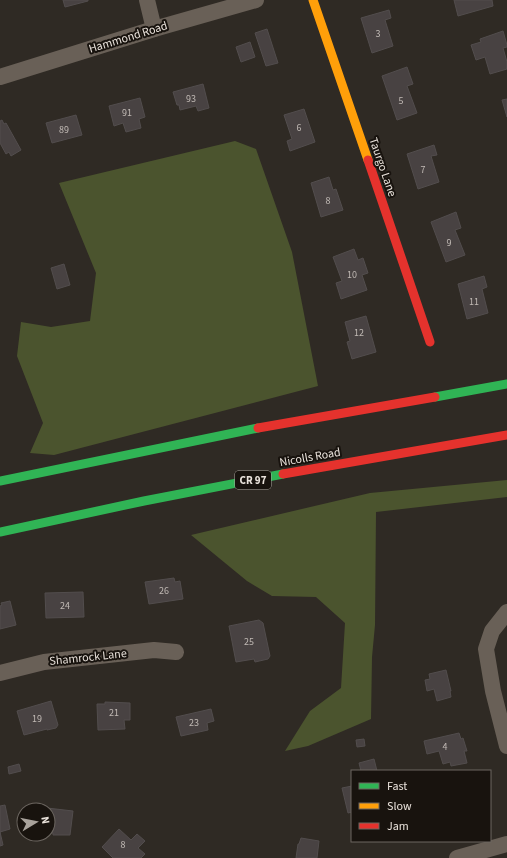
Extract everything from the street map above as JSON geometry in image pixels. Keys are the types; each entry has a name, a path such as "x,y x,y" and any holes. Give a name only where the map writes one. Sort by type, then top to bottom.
{"main road":[{"name":"Taurgo Lane","path":"313,0 430,342"},
{"path":"0,481 242,431 507,384"},
{"name":"Nicolls Road","path":"0,532 246,481 507,434"}],"street":[{"path":"146,0 154,29"},
{"name":"Hammond Road","path":"0,77 154,29 256,0"},
{"path":"507,612 492,631 486,649 493,690 507,746"},
{"name":"Shamrock Lane","path":"0,673 44,662 154,650 176,652"},
{"path":"457,858 507,844"}],"green space":[{"path":"235,141 256,149 292,252 318,386 54,455 30,453 43,423 17,356 21,322 51,327 90,321 96,273 59,183"},
{"path":"507,480 507,497 376,512 375,625 372,657 371,719 308,746 285,751 310,711 341,688 345,623 316,597 272,596 247,581 191,535 370,493"}],"building":[{"path":"63,0 88,0 88,1 65,7"},
{"path":"454,0 492,0 493,6 458,16"},
{"path":"389,10 391,18 385,20 393,46 372,53 361,18"},
{"path":"267,29 278,63 266,66 255,33"},
{"path":"503,31 507,45 507,47 503,48 507,62 507,69 490,74 485,57 476,60 471,45 481,42 480,39"},
{"path":"250,42 255,57 241,62 236,47"},
{"path":"407,67 413,84 407,86 417,113 397,120 382,76"},
{"path":"203,84 209,108 198,111 196,106 180,110 173,92"},
{"path":"140,98 145,117 139,119 141,128 126,132 123,123 114,126 109,106"},
{"path":"507,99 507,117 502,100"},
{"path":"304,109 315,142 290,151 287,141 292,139 284,115"},
{"path":"76,115 82,135 52,143 46,123"},
{"path":"2,120 4,124 6,123 21,150 11,156 9,152 6,154 0,143 0,121"},
{"path":"434,145 437,155 431,156 439,182 418,189 407,154"},
{"path":"329,177 333,190 336,189 343,210 321,217 311,183"},
{"path":"456,212 461,228 455,230 465,255 446,262 431,222"},
{"path":"354,249 358,260 363,258 368,273 362,275 367,290 341,299 336,283 342,281 333,257"},
{"path":"64,264 70,285 57,289 51,268"},
{"path":"484,276 487,287 482,289 488,313 467,319 458,284"},
{"path":"366,316 376,352 352,359 347,342 350,341 345,322"},
{"path":"174,578 175,582 180,581 183,599 149,604 145,582"},
{"path":"83,592 84,617 46,618 45,593"},
{"path":"10,601 16,625 0,629 1,603"},
{"path":"259,620 263,623 270,656 268,659 255,662 254,659 236,662 229,626"},
{"path":"446,670 451,697 437,701 434,689 427,691 425,680 430,679 429,674"},
{"path":"51,701 58,725 56,728 24,735 17,711"},
{"path":"105,702 130,703 130,720 124,720 125,729 98,730 97,704 105,704"},
{"path":"211,709 214,721 207,723 208,730 181,736 176,717"},
{"path":"459,733 461,739 463,738 467,751 464,751 467,763 451,766 450,762 443,764 439,751 427,754 424,741"},
{"path":"364,739 365,746 357,747 356,740"},
{"path":"374,759 377,770 361,770 359,763"},
{"path":"19,764 21,771 9,774 8,767"},
{"path":"351,786 351,812 348,813 342,788"},
{"path":"5,805 10,829 0,832 0,806"},
{"path":"56,809 73,811 70,835 56,835"},
{"path":"119,829 131,840 137,834 145,841 138,848 145,854 141,858 113,858 102,847"},
{"path":"0,832 3,845 0,846"},
{"path":"301,838 319,841 317,858 296,858 298,844"}],"traffic: fast":[{"path":"435,397 507,384"},
{"path":"0,481 258,428"},
{"path":"0,532 144,501 283,474"}],"traffic: slow":[{"path":"313,0 368,160"}],"traffic: jam":[{"path":"368,160 430,342"},
{"path":"258,428 435,397"},
{"path":"283,474 507,435"}]}
